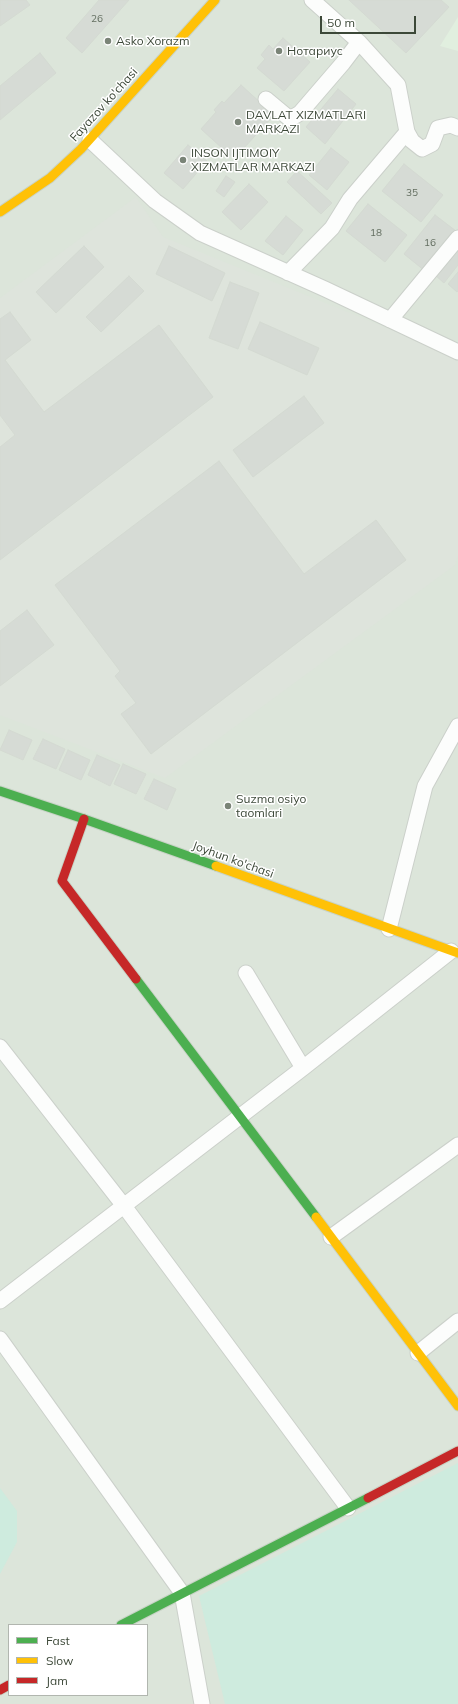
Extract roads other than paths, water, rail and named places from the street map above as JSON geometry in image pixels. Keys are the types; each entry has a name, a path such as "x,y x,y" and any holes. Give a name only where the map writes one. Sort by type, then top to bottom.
{"street":[{"name":"Fayazov ko'chasi","path":"0,212 50,178 90,140 215,0"},
{"path":"312,0 359,42 398,85 407,132 412,141 422,148 432,144 438,128 451,125 458,128"},
{"path":"266,99 290,119 300,113 359,42"},
{"path":"288,273 332,228 350,199 407,132"},
{"path":"90,140 155,201 200,233 458,352"},
{"path":"390,320 458,238"},
{"path":"389,929 425,786 458,726"},
{"name":"Joyhun ko'chasi","path":"0,791 84,819 454,952"},
{"path":"84,819 62,881 458,1406"},
{"path":"0,1301 454,952"},
{"path":"246,973 303,1068"},
{"path":"0,1047 124,1206 348,1508"},
{"path":"330,1237 458,1145"},
{"path":"418,1353 458,1321"},
{"path":"0,1339 182,1593 202,1704"},
{"path":"123,1624 458,1451"}],"place":[{"name":"Asko Xorazm","path":"108,41"},
{"name":"Нотариус","path":"279,51"},
{"name":"DAVLAT XIZMATLARI MARKAZI","path":"238,122"},
{"name":"INSON IJTIMOIY XIZMATLAR MARKAZI","path":"183,160"},
{"name":"Suzma osiyo taomlari","path":"228,806"}]}
